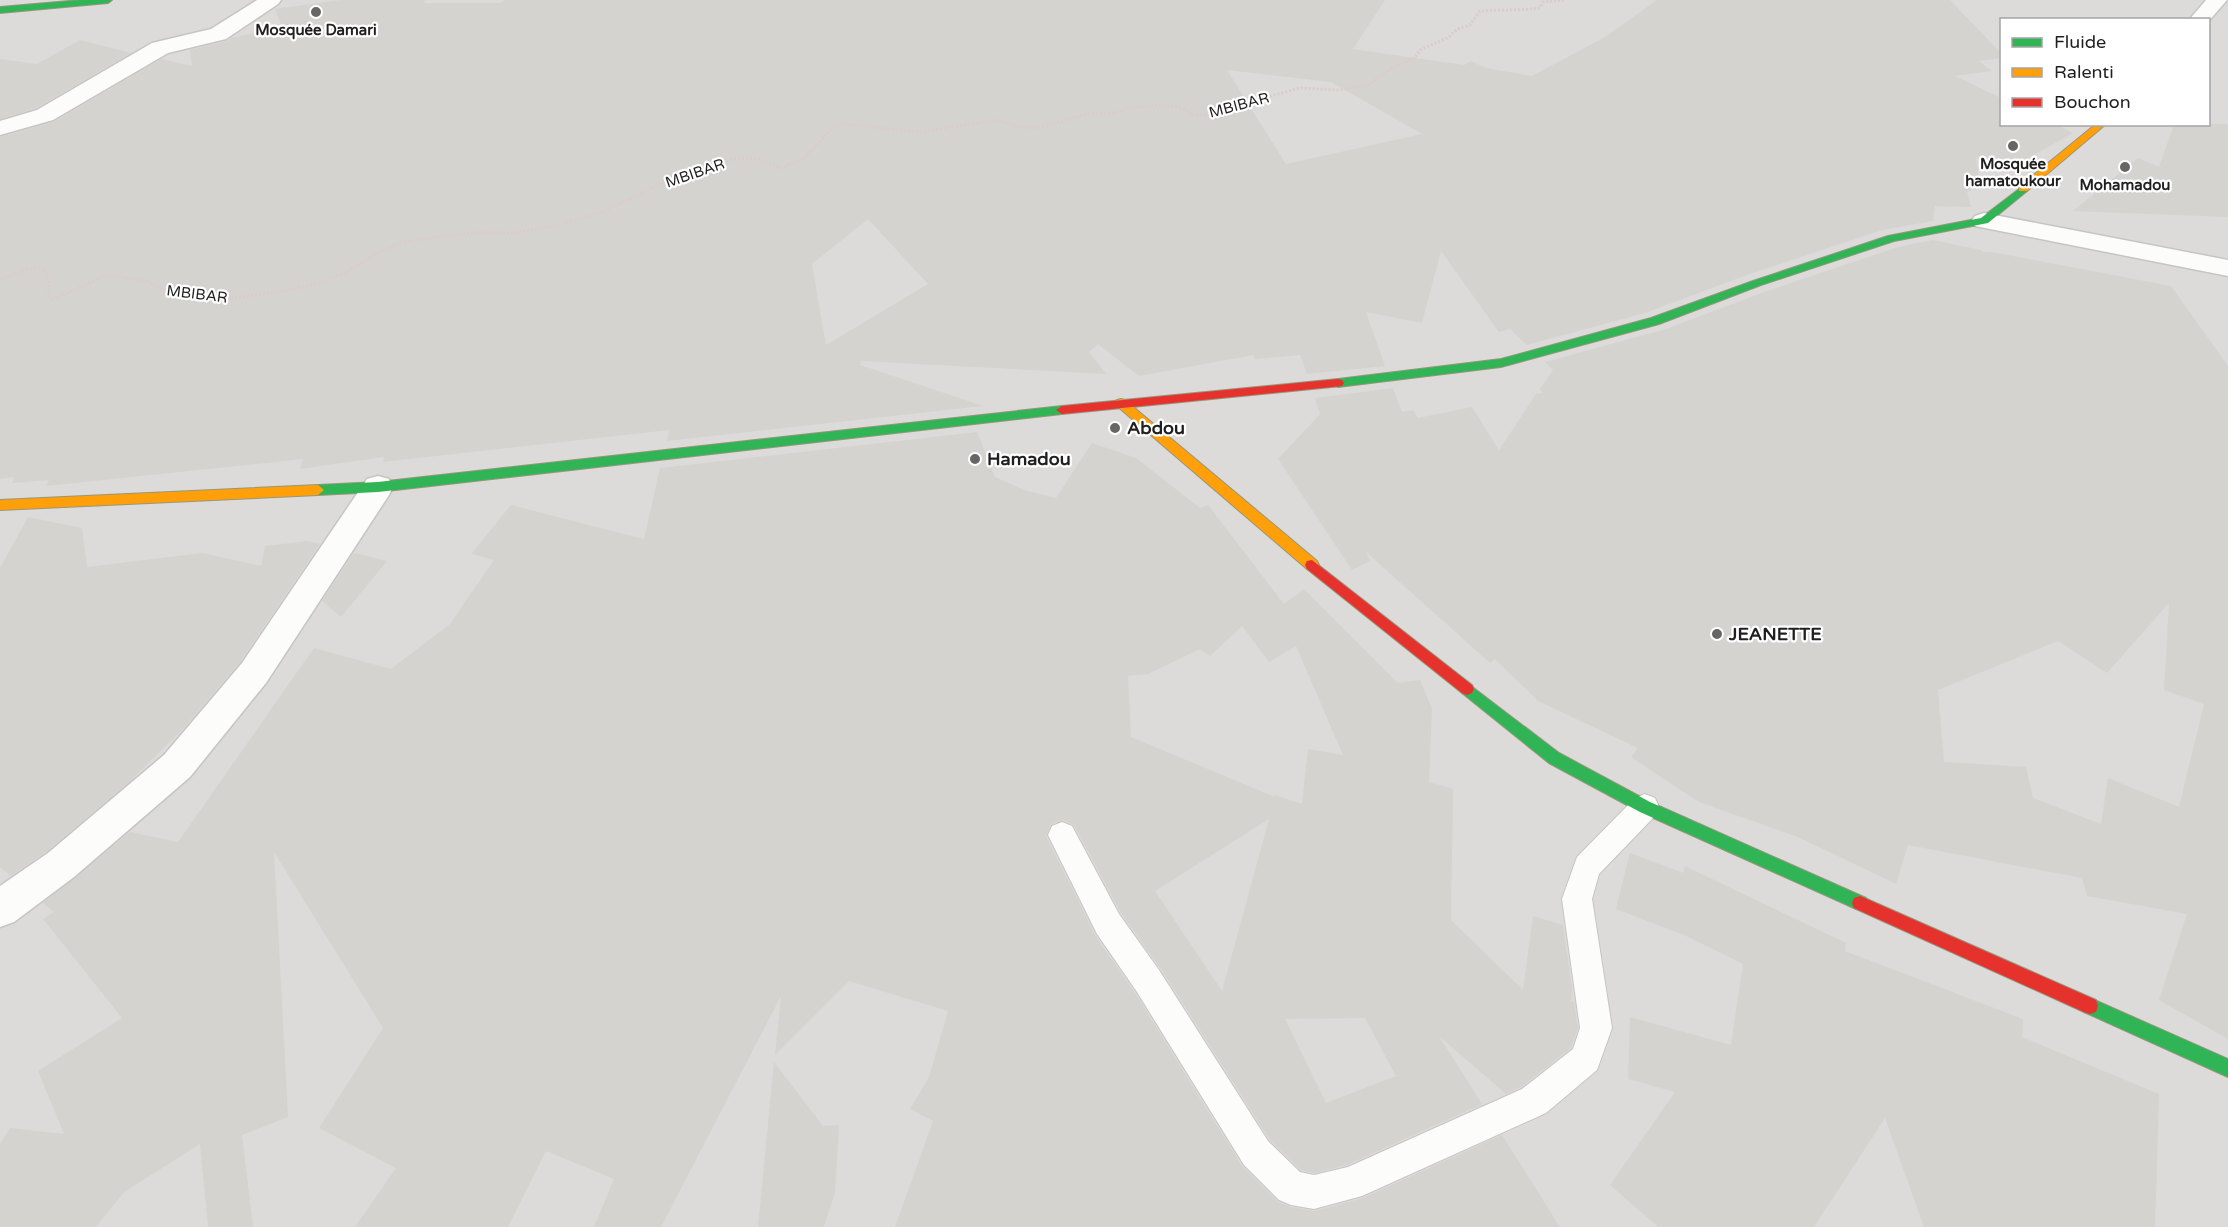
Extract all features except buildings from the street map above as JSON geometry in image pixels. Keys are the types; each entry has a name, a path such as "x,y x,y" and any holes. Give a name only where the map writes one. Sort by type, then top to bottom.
{"street":[{"path":"0,10 108,0"},
{"path":"0,128 45,115 160,48 218,34 271,0"},
{"path":"2201,18 2217,0"},
{"path":"1984,221 2100,126"},
{"path":"0,505 378,487 1121,403 1334,384 1501,363 1655,321 1757,283 1892,238 1984,221 2228,268"},
{"path":"1121,403 1358,604 1554,758 1645,807 2228,1068"},
{"path":"0,909 61,865 177,766 254,673 378,487"}],"lane":[{"path":"1062,834 1108,924 1148,981 1256,1153 1291,1188 1314,1192 1350,1184 1533,1101 1586,1059 1596,1028 1577,899 1587,867 1645,807"}],"path":[{"name":"MBIBAR","path":"0,280 28,268 44,268 50,284 48,296 54,298 107,275 146,281 162,290 222,298 289,290 316,284 347,272 375,254 402,242 478,232 513,233 555,226 602,212 665,182 733,159 758,159 781,168 803,159 833,128 844,124 920,132 996,120 1039,128 1095,113 1110,114 1131,108 1163,105 1184,108 1191,115 1204,115 1299,88 1337,90 1367,86 1390,69 1415,58 1420,50 1449,37 1457,29 1470,26 1480,11 1540,8 1543,2 1558,3 1564,0"}],"shaded area":[{"path":"0,0 2228,0 2228,1227 0,1227"}],"traffic: fast":[{"path":"0,10 108,0"},
{"path":"1338,383 1501,363 1655,321 1757,283 1892,238 1984,221 2023,189"},
{"path":"318,490 378,487 1062,410"},
{"path":"1467,689 1554,758 1645,807 1860,903"},
{"path":"2090,1006 2228,1068"}],"traffic: slow":[{"path":"2023,189 2100,126"},
{"path":"1121,403 1312,565"},
{"path":"0,505 318,490"}],"traffic: jam":[{"path":"1062,410 1338,383"},
{"path":"1312,565 1467,689"},
{"path":"1860,903 2090,1006"}],"place":[{"name":"Mosquée Damari","path":"316,12"},
{"name":"Mosquée hamatoukour","path":"2013,146"},
{"name":"Mohamadou","path":"2125,167"},
{"name":"Abdou","path":"1115,428"},
{"name":"Hamadou","path":"975,459"},
{"name":"JEANETTE","path":"1717,634"}]}
